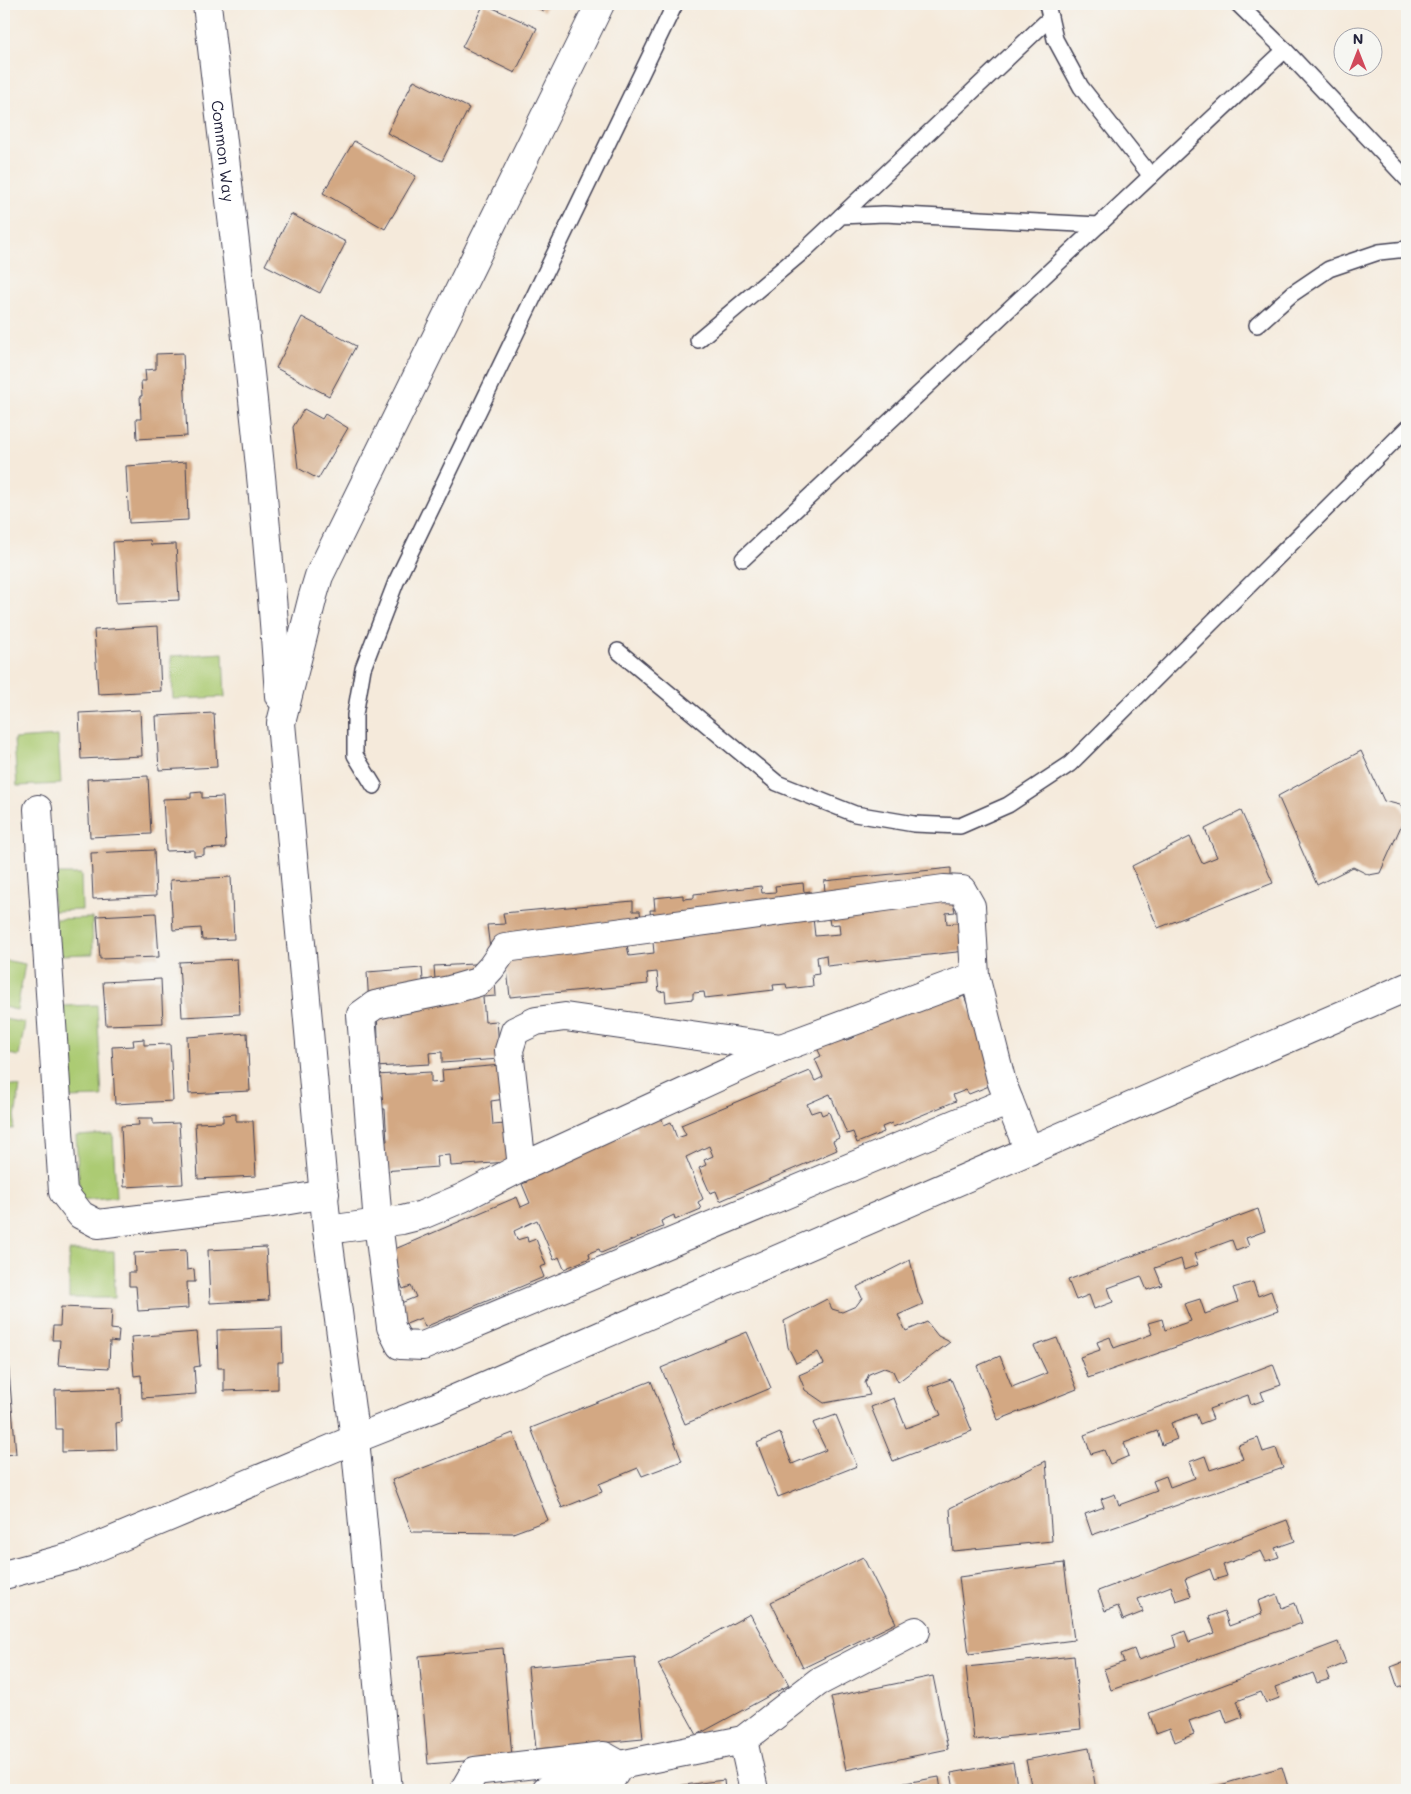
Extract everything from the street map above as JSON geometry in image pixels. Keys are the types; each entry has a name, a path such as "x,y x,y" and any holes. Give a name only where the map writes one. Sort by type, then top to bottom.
{"street":[{"name":"Common Way","path":"207,4 242,297 272,588 281,723 327,1230 355,1439 388,1790"},
{"path":"281,723 319,576 600,4"},
{"path":"272,588 313,596"},
{"path":"38,809 63,1192 81,1215 98,1224 262,1204 324,1194"},
{"path":"1009,1101 423,1346 400,1345 391,1327 378,1223 361,1015 375,1005 450,990 478,982 505,948 944,888 962,890 971,906 975,976 1002,1083 1029,1150"},
{"path":"327,1230 402,1220 422,1215 462,1198 522,1166 780,1048 975,976"},
{"path":"4,1575 78,1555 445,1403 1407,987"},
{"path":"522,1166 509,1050 515,1031 536,1020 565,1017 780,1048"},
{"path":"464,1790 475,1771 604,1756 620,1765 743,1740 818,1682 916,1631"},
{"path":"743,1740 754,1790"},
{"path":"546,1790 610,1781 620,1765"}],"lane":[{"path":"374,786 355,755 355,715 363,668 396,582 675,4"},
{"path":"1238,4 1285,50 1407,179"},
{"path":"1048,11 1055,39 1081,87 1151,176"},
{"path":"698,340 806,249 1048,11"},
{"path":"743,559 1285,50"},
{"path":"841,216 884,214 1099,225"},
{"path":"1257,325 1292,294 1329,270 1379,252 1407,249"},
{"path":"618,651 777,783 856,814 914,824 960,826 1008,805 1070,764 1407,428"}],"green space":[{"path":"223,653 225,697 173,699 171,656"},
{"path":"58,736 61,784 17,786 14,739"},
{"path":"52,874 81,874 82,910 53,911"},
{"path":"92,918 93,954 57,955 55,919"},
{"path":"4,960 25,964 17,1010 4,1007"},
{"path":"97,1005 102,1097 68,1098 63,1006"},
{"path":"4,1019 25,1023 19,1056 4,1053"},
{"path":"4,1084 20,1087 13,1129 4,1128"},
{"path":"113,1134 116,1197 80,1200 76,1136"},
{"path":"69,1251 114,1251 115,1298 69,1298"}],"building":[{"path":"484,4 537,28 515,73 462,47"},
{"path":"530,4 547,4 544,11"},
{"path":"414,80 469,108 442,161 387,133"},
{"path":"354,141 416,176 385,229 323,193"},
{"path":"291,214 346,242 320,293 265,265"},
{"path":"302,317 356,346 329,396 276,368"},
{"path":"183,353 187,436 137,439 136,419 141,419 141,381 146,381 145,370 156,369 156,354"},
{"path":"304,409 322,419 325,414 348,428 318,479 298,468 293,427"},
{"path":"186,462 188,520 129,523 126,466"},
{"path":"150,540 151,545 176,544 179,600 116,603 113,542"},
{"path":"158,626 161,691 98,694 94,630"},
{"path":"140,710 142,756 81,759 79,713"},
{"path":"214,713 217,767 159,770 156,716"},
{"path":"1361,751 1384,801 1400,805 1406,815 1380,873 1369,875 1353,867 1317,885 1278,796"},
{"path":"4,755 9,756 5,777 4,777"},
{"path":"148,776 151,834 90,837 87,779"},
{"path":"202,792 202,798 223,797 226,848 204,849 204,855 194,856 194,850 166,851 163,799 191,798 191,793"},
{"path":"1241,811 1273,883 1158,928 1132,866 1190,837 1202,863 1217,857 1205,829"},
{"path":"154,850 156,896 93,899 91,853"},
{"path":"951,868 951,879 962,906 954,907 955,912 946,913 947,924 972,921 966,951 827,966 826,955 817,957 819,974 812,975 813,986 787,989 786,984 773,985 774,990 705,998 704,992 693,993 693,999 666,1002 665,991 659,992 657,972 647,973 648,984 510,997 506,959 490,949 487,925 505,924 503,913 633,901 633,911 640,911 643,938 636,939 637,944 627,945 629,956 654,953 650,910 655,910 654,898 683,895 683,899 694,898 694,894 761,886 762,893 776,892 775,886 803,883 804,892 810,891 815,936 840,934 839,924 830,925 829,919 822,920 818,893 825,892 824,881"},
{"path":"231,877 234,939 202,940 201,928 173,930 170,880"},
{"path":"156,913 159,957 100,959 97,916"},
{"path":"237,959 240,1014 182,1017 179,962"},
{"path":"494,963 496,996 483,997 485,1022 497,1021 500,1059 442,1063 442,1052 429,1053 430,1064 374,1067 372,1039 378,1038 377,1006 369,1006 367,972 422,968 423,980 435,979 434,966"},
{"path":"161,979 163,1023 106,1025 103,982"},
{"path":"953,989 957,999 964,996 996,1074 994,1084 969,1094 966,1090 953,1095 956,1101 893,1127 892,1123 882,1127 884,1132 857,1143 853,1132 847,1134 830,1094 807,1104 811,1113 820,1110 822,1115 829,1112 839,1138 833,1141 837,1150 720,1201 716,1191 710,1193 699,1168 706,1165 704,1160 713,1156 709,1146 686,1157 703,1199 698,1202 701,1209 675,1220 674,1215 661,1221 663,1227 601,1253 599,1249 589,1253 590,1258 564,1269 559,1257 554,1260 537,1220 514,1231 517,1240 527,1237 528,1242 536,1239 546,1265 540,1267 544,1277 425,1327 421,1318 404,1325 396,1305 416,1297 411,1286 403,1289 388,1252 517,1197 521,1207 530,1203 522,1184 527,1182 524,1172 625,1135 637,1129 635,1125 660,1114 664,1125 671,1122 677,1138 686,1135 681,1125 810,1071 815,1081 823,1077 815,1059 821,1056 816,1046 842,1036 844,1041 855,1037 852,1031"},
{"path":"247,1033 250,1091 189,1094 187,1037"},
{"path":"144,1039 144,1045 170,1044 173,1101 115,1104 112,1047 134,1046 133,1040"},
{"path":"502,1065 505,1099 491,1101 493,1125 505,1124 508,1162 451,1166 450,1155 437,1156 438,1167 382,1171 380,1142 387,1141 385,1109 377,1109 375,1075 431,1072 431,1083 443,1082 442,1070"},
{"path":"236,1114 236,1121 253,1121 256,1176 198,1179 195,1123 223,1122 223,1115"},
{"path":"138,1118 153,1118 153,1124 179,1123 183,1184 124,1187 121,1126 139,1125"},
{"path":"1258,1209 1265,1231 1246,1238 1249,1246 1236,1251 1232,1240 1194,1254 1198,1265 1184,1270 1181,1259 1155,1268 1162,1285 1147,1290 1141,1276 1108,1288 1113,1302 1094,1309 1089,1295 1076,1300 1068,1280"},
{"path":"266,1247 269,1300 210,1303 208,1250"},
{"path":"186,1250 187,1270 194,1269 195,1282 187,1282 188,1308 138,1311 136,1286 129,1286 129,1272 135,1272 134,1253"},
{"path":"910,1260 923,1304 898,1315 906,1331 927,1322 938,1336 950,1342 898,1382 893,1371 884,1368 869,1374 865,1383 870,1395 824,1403 805,1390 799,1375 824,1364 818,1352 796,1363 788,1347 784,1321 827,1299 832,1309 842,1312 856,1306 862,1298 857,1287"},
{"path":"1253,1282 1258,1296 1271,1291 1278,1311 1088,1378 1080,1357 1100,1350 1097,1342 1110,1337 1114,1348 1152,1334 1148,1323 1162,1319 1165,1330 1191,1321 1184,1304 1200,1299 1205,1314 1238,1302 1233,1288"},
{"path":"61,1307 112,1309 111,1329 119,1330 118,1342 110,1341 109,1368 58,1365 60,1340 52,1340 53,1326 60,1326"},
{"path":"282,1328 283,1362 278,1362 278,1389 224,1391 224,1368 218,1368 217,1330"},
{"path":"197,1332 200,1366 194,1367 196,1394 142,1398 141,1375 134,1376 131,1337"},
{"path":"747,1332 771,1388 685,1424 661,1368"},
{"path":"1057,1338 1077,1389 998,1420 977,1366 1000,1356 1012,1387 1047,1373 1034,1346"},
{"path":"8,1360 16,1454 4,1455 4,1361"},
{"path":"1273,1364 1281,1385 1261,1392 1264,1400 1251,1405 1248,1395 1209,1409 1213,1419 1200,1424 1196,1414 1171,1423 1177,1439 1162,1445 1157,1431 1124,1443 1129,1456 1110,1464 1104,1450 1091,1454 1084,1435"},
{"path":"951,1379 972,1431 893,1461 871,1407 894,1398 906,1428 941,1415 928,1387"},
{"path":"651,1381 682,1461 642,1476 638,1468 599,1484 602,1492 562,1508 531,1428"},
{"path":"121,1388 122,1422 116,1423 117,1450 62,1452 62,1429 56,1429 55,1390"},
{"path":"836,1415 857,1466 778,1497 757,1443 780,1433 792,1464 826,1450 813,1423"},
{"path":"513,1433 548,1520 513,1533 412,1532 392,1480"},
{"path":"1258,1438 1263,1452 1276,1448 1283,1468 1092,1535 1085,1514 1104,1507 1101,1499 1115,1494 1119,1505 1157,1491 1153,1481 1166,1476 1170,1487 1195,1478 1189,1462 1205,1456 1210,1470 1243,1459 1238,1445"},
{"path":"1046,1461 1052,1541 953,1551 950,1508"},
{"path":"1287,1520 1295,1541 1275,1548 1279,1557 1266,1561 1261,1551 1223,1565 1227,1576 1214,1580 1210,1569 1185,1579 1191,1596 1176,1601 1171,1586 1138,1599 1143,1612 1123,1620 1118,1606 1105,1611 1098,1591"},
{"path":"863,1557 896,1623 803,1668 771,1602"},
{"path":"1064,1563 1074,1640 969,1654 959,1577"},
{"path":"1277,1594 1282,1608 1295,1603 1302,1623 1111,1690 1104,1669 1124,1662 1121,1654 1134,1649 1138,1660 1176,1647 1173,1636 1185,1631 1189,1642 1215,1633 1209,1617 1224,1611 1229,1626 1262,1614 1258,1601"},
{"path":"750,1614 789,1685 697,1735 658,1664"},
{"path":"1338,1642 1346,1663 1327,1671 1330,1679 1317,1683 1313,1673 1275,1687 1279,1698 1266,1703 1261,1692 1237,1701 1243,1717 1227,1723 1222,1709 1189,1721 1194,1734 1175,1742 1170,1728 1156,1733 1149,1713"},
{"path":"503,1648 512,1757 428,1764 419,1656"},
{"path":"1074,1656 1081,1729 974,1740 966,1667"},
{"path":"635,1657 643,1739 536,1749 528,1667"},
{"path":"1407,1661 1407,1684 1398,1688 1391,1667"},
{"path":"933,1676 948,1749 846,1770 831,1697"},
{"path":"1089,1748 1096,1790 1032,1790 1026,1760"},
{"path":"1013,1762 1018,1790 954,1790 951,1773"},
{"path":"1282,1767 1289,1790 1203,1790"},
{"path":"939,1777 941,1790 877,1790 877,1788"},
{"path":"724,1780 725,1790 653,1790 653,1789"}]}
